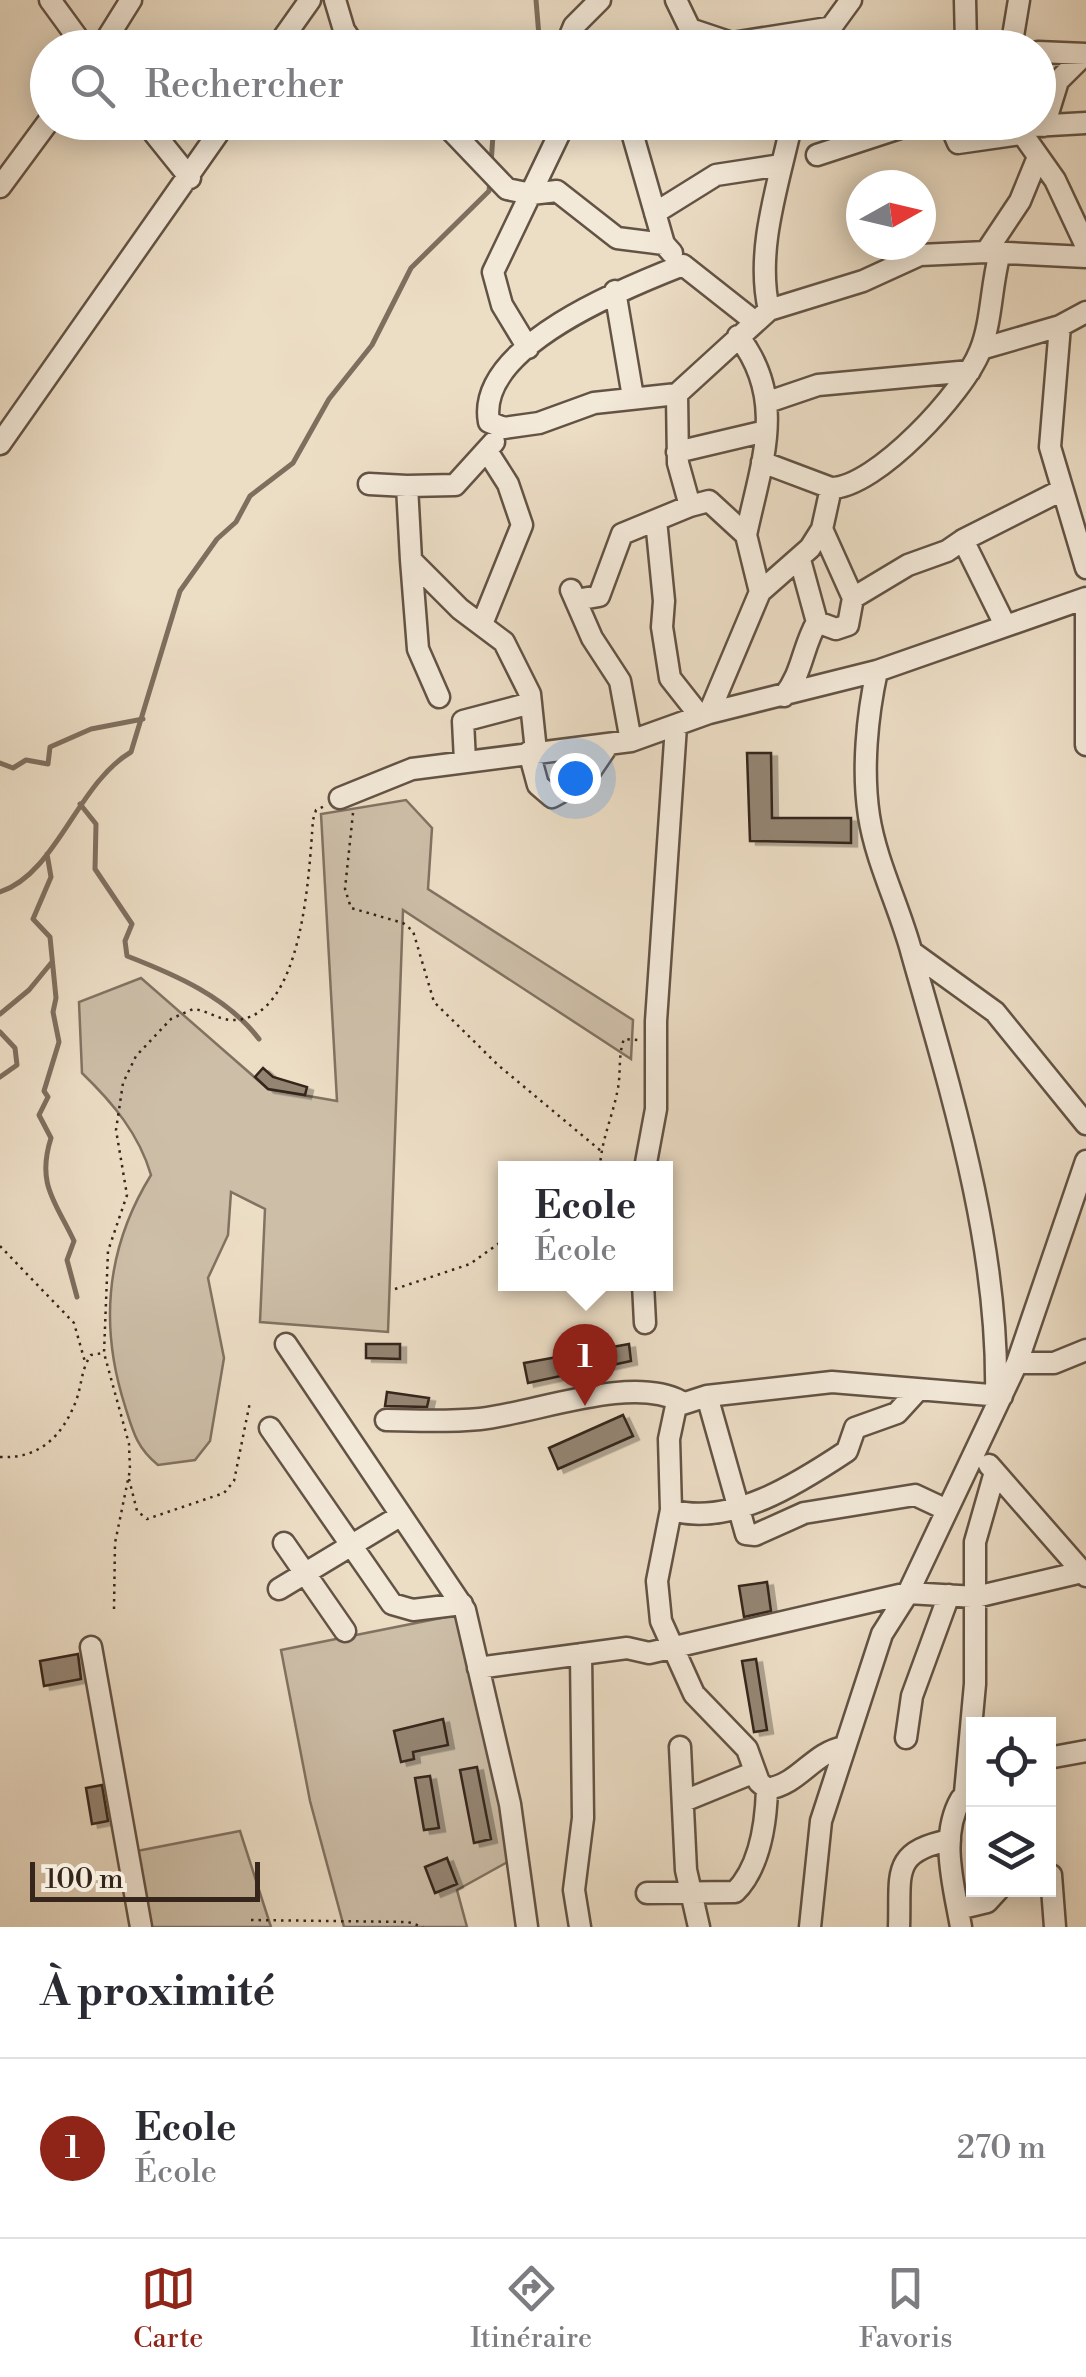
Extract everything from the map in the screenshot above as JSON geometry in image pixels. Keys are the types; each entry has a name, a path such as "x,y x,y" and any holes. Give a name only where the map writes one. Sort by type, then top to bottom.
{"street":[{"path":"50,0 72,30"},
{"path":"112,30 130,0"},
{"path":"289,30 310,0"},
{"path":"335,0 344,30"},
{"path":"573,30 600,0"},
{"path":"676,0 693,30"},
{"path":"814,30 828,28 852,0"},
{"path":"965,0 968,30"},
{"path":"1014,30 1019,0"},
{"path":"1056,53 1086,54"},
{"path":"1056,87 1086,54"},
{"path":"1056,125 1086,124"},
{"path":"0,187 35,140"},
{"path":"159,140 190,178"},
{"path":"0,444 214,140"},
{"path":"460,140 507,189 530,194 557,191 617,238 664,244"},
{"path":"528,348 502,305 494,272 556,140"},
{"path":"635,140 664,244 683,266 754,322"},
{"path":"760,592 746,535 762,462 768,402 758,364 754,322 787,140"},
{"path":"817,155 863,140"},
{"path":"1026,140 1070,206 1086,246"},
{"path":"762,462 831,488 851,484 878,466 949,402 982,349 993,252 1038,157"},
{"path":"655,213 708,178 781,165"},
{"path":"683,266 615,292 542,332 502,376 488,404 488,422 504,428 633,396 677,394 754,322 920,255 993,252 1086,257"},
{"path":"615,292 633,396"},
{"path":"982,349 1060,326 1086,312"},
{"path":"1060,326 1050,447 1062,490 1078,514 1086,568"},
{"path":"768,402 818,385 970,371"},
{"path":"677,394 677,452 690,506"},
{"path":"369,484 455,485 504,428"},
{"path":"677,452 766,431"},
{"path":"482,624 522,525 508,484 486,451"},
{"path":"407,486 418,649 439,697"},
{"path":"705,715 760,592 800,560 822,529 831,488"},
{"path":"852,598 908,565 947,551 1062,490"},
{"path":"631,741 620,681 592,638 574,595 599,596 622,534 690,506 710,501 746,535"},
{"path":"656,520 664,601 662,626 670,678 705,715"},
{"path":"817,622 836,629 848,625 852,598 822,529"},
{"path":"963,540 1005,625"},
{"path":"411,560 460,610 504,642 531,702 538,785 552,798 585,779 608,746"},
{"path":"784,696 801,674 805,643 817,622 800,560"},
{"path":"350,795 412,770 631,741 705,715 877,672 1086,598 1086,745"},
{"path":"877,672 866,782 869,819 912,952 977,1203 999,1395"},
{"path":"466,760 463,721 531,702"},
{"path":"647,1161 656,1109 655,1041 676,726"},
{"path":"912,952 995,1012 1086,1124"},
{"path":"810,1927 821,1821 884,1628 908,1593 1017,1363 1086,1161"},
{"path":"643,1291 645,1323"},
{"path":"286,1344 462,1604 510,1804 527,1927"},
{"path":"1017,1363 1054,1362 1086,1350"},
{"path":"386,1420 482,1419 632,1393 668,1395 680,1401 832,1382 999,1395"},
{"path":"671,1510 700,1514 741,1507 842,1455 856,1428 897,1414 918,1390"},
{"path":"707,1396 713,1432 741,1507 743,1530 749,1536 804,1513 915,1496 947,1510"},
{"path":"647,1892 728,1892 740,1886 762,1836 761,1781 747,1749 694,1694 676,1646 664,1629 658,1598 671,1510 669,1439 680,1401"},
{"path":"270,1428 395,1607 427,1610 462,1604"},
{"path":"478,1668 627,1648 649,1653 908,1593 976,1596 1084,1574 976,1447"},
{"path":"974,1717 976,1532 995,1472"},
{"path":"279,1590 400,1516"},
{"path":"284,1543 345,1631"},
{"path":"906,1738 912,1696 950,1595"},
{"path":"91,1648 142,1927"},
{"path":"580,1927 574,1890 583,1818 581,1654"},
{"path":"684,1801 761,1781 790,1784 826,1751 844,1747"},
{"path":"680,1748 691,1891 698,1927"},
{"path":"1056,1757 1086,1751"},
{"path":"966,1796 954,1811 950,1840 961,1922 992,1897"},
{"path":"899,1927 902,1868 907,1856 926,1845 950,1840"},
{"path":"1053,1897 1055,1927"}],"path":[{"path":"114,1608 116,1543 129,1478 129,1444 104,1353 108,1251 127,1195 116,1130 123,1083 136,1056 172,1020 193,1009 231,1020 260,1012 277,998 289,970 307,887 316,810 350,795 345,890 351,908 404,923 412,931 434,1002 498,1064 600,1151"},
{"path":"600,1161 618,1088 624,1039 655,1041"},
{"path":"395,1289 470,1264 498,1244"},
{"path":"0,1246 74,1323 85,1363"},
{"path":"0,1457 21,1458 50,1446 76,1402 85,1363 91,1355 104,1353"},
{"path":"129,1478 137,1511 147,1519 224,1492 234,1481 250,1402"},
{"path":"250,1920 408,1922 423,1927"}],"shaded area":[{"path":"406,800 432,828 428,889 633,1020 631,1059 403,910 388,1332 260,1322 265,1209 231,1192 228,1235 208,1278 224,1358 210,1441 195,1460 158,1465 140,1446 131,1424 117,1376 110,1317 111,1288 124,1230 151,1175 124,1120 82,1073 79,1002 141,978 268,1089 337,1101 321,814"},
{"path":"461,1614 513,1859 457,1890 467,1927 344,1927 310,1801 281,1650"},
{"path":"240,1831 271,1927 150,1927 137,1851"}],"building":[{"path":"747,753 771,753 772,818 851,818 851,843 750,841"},
{"path":"263,1068 273,1077 307,1087 305,1095 268,1089 255,1077"},
{"path":"366,1344 400,1344 400,1359 366,1358"},
{"path":"629,1344 631,1361 528,1383 524,1363"},
{"path":"387,1392 429,1398 427,1407 385,1406"},
{"path":"623,1415 633,1436 558,1469 549,1448"},
{"path":"767,1582 771,1611 744,1617 739,1586"},
{"path":"78,1654 81,1679 44,1686 40,1661"},
{"path":"756,1659 767,1730 754,1732 742,1661"},
{"path":"443,1719 448,1745 413,1752 414,1759 401,1762 394,1731"},
{"path":"477,1767 491,1839 474,1843 460,1770"},
{"path":"430,1776 439,1828 424,1830 415,1778"},
{"path":"102,1785 108,1821 92,1824 86,1788"},
{"path":"447,1858 457,1884 435,1893 425,1867"}],"waterway":[{"path":"536,0 538,30"},
{"path":"491,164 493,140"},
{"path":"0,892 37,867 96,785 131,752 180,591 217,539 236,522 250,496 293,463 329,399 372,345 411,268 489,191 490,180"},
{"path":"0,763 13,768 26,760 48,764 50,747 91,729 143,719"},
{"path":"80,804 96,824 95,869 132,924 125,941 127,956 216,999 259,1039"},
{"path":"47,854 51,877 33,919 50,937 56,998 53,1012 59,1042 44,1091 48,1097 39,1115 51,1138 46,1168 50,1193 74,1241 67,1260 77,1297"},
{"path":"0,1014 29,990 52,962"},
{"path":"0,1032 15,1048 17,1065 0,1077"}],"place":[{"name":"Ecole","path":"585,1406"}]}
